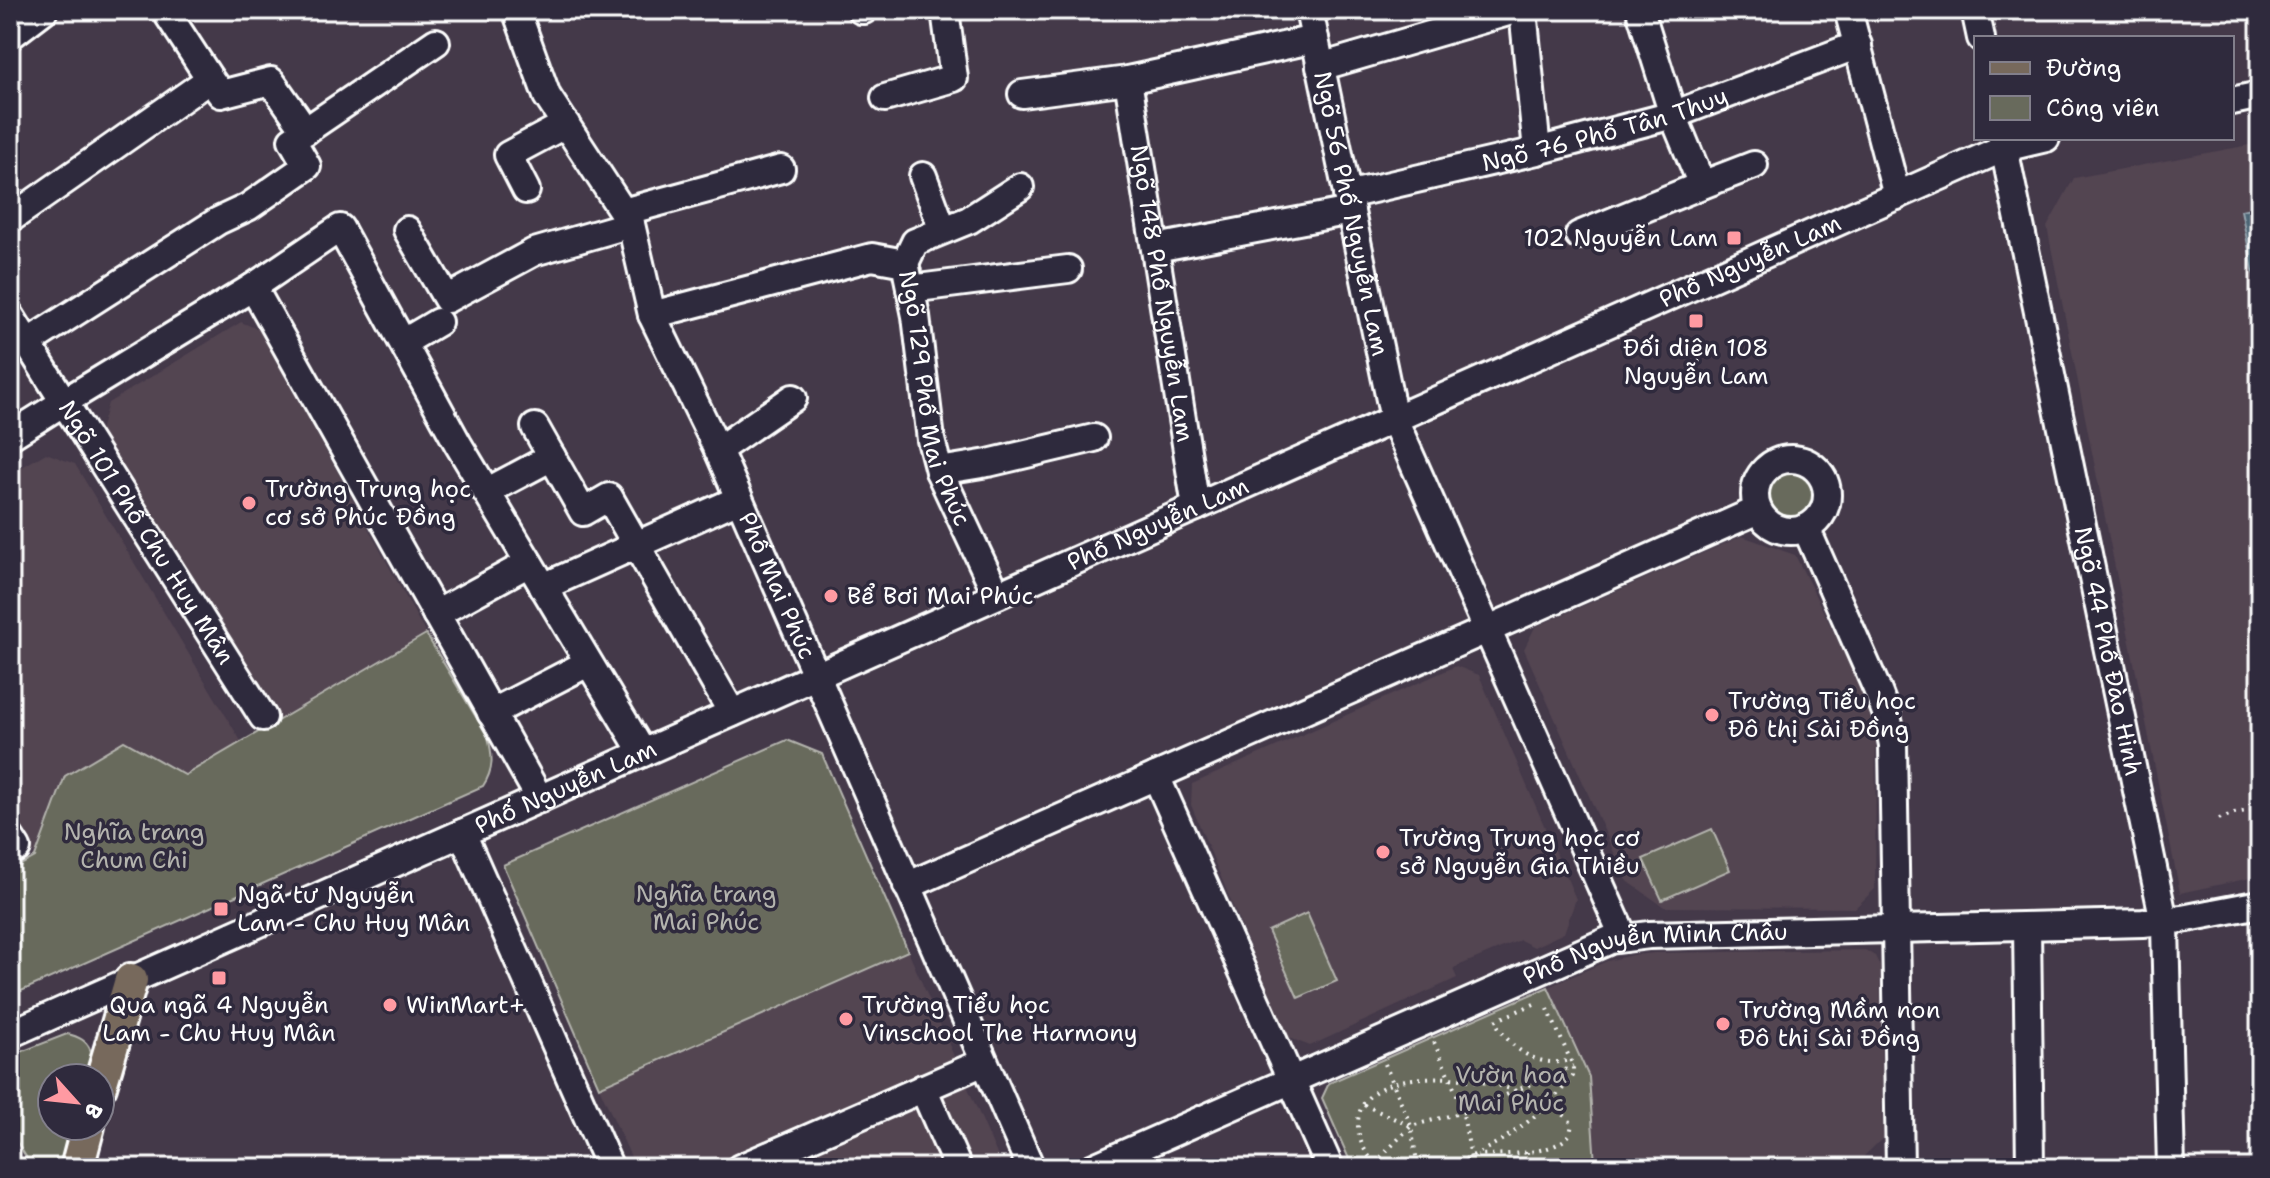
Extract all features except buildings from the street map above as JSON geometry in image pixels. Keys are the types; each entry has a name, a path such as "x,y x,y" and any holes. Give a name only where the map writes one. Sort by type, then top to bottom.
{"main road":[{"path":"107,1062 131,980"},
{"path":"77,1168 84,1142"}],"street":[{"path":"10,36 44,10"},
{"path":"27,343 218,221 248,207 307,166 299,135 271,81 221,94 165,10"},
{"name":"Phố Mai Phúc","path":"516,10 547,96 627,218 652,315 718,450 1031,1168"},
{"path":"885,98 954,78 945,10"},
{"name":"Ngõ 56 Phố Nguyễn Lam","path":"1309,10 1394,419 1624,938"},
{"path":"1320,67 1515,10"},
{"path":"1523,10 1537,151"},
{"path":"1640,10 1673,115 1702,185"},
{"path":"1848,10 1897,196"},
{"path":"1975,10 1981,36"},
{"path":"1022,94 1128,80 1315,39"},
{"path":"299,135 436,42"},
{"name":"Ngõ 76 Phố Tân Thụy","path":"1156,248 1349,203 1673,115 1858,45"},
{"path":"10,219 210,79"},
{"name":"Ngõ 148 Phố Nguyễn Lam","path":"1128,80 1196,507"},
{"path":"2234,101 2260,95"},
{"path":"526,190 508,155 566,124"},
{"name":"Phố Nguyễn Lam","path":"10,1034 1897,196 2003,143 2029,140"},
{"name":"Ngõ 44 Phố Đào Hinh","path":"2003,143 2164,922 2168,962 2171,1168"},
{"path":"1579,235 1754,165"},
{"path":"407,230 447,299 534,252 627,218 781,169"},
{"path":"923,176 943,230"},
{"path":"1020,187 969,220 915,242 907,276 1068,269"},
{"path":"10,315 64,402 253,287 340,228 486,492 643,753"},
{"name":"Ngõ 129 Phố Mai Phúc","path":"652,315 872,257 907,276 931,440 939,471 997,595"},
{"path":"253,287 540,799"},
{"path":"404,342 438,322"},
{"path":"718,450 793,398"},
{"name":"Ngõ 101 Phố Chu Huy Mân","path":"10,436 64,402 183,578 263,717"},
{"path":"535,427 583,512 609,497 732,713"},
{"path":"939,471 1094,438"},
{"path":"486,492 552,457"},
{"path":"1779,460 1803,461 1822,476 1827,493 1821,516 1806,528 1790,531 1778,529 1758,510 1755,491 1764,470 1779,460"},
{"path":"543,587 739,499"},
{"path":"907,886 1758,510"},
{"path":"1806,528 1877,689 1891,730 1900,1168"},
{"path":"436,614 529,563"},
{"path":"491,713 588,663"},
{"path":"1156,776 1330,1168"},
{"path":"462,833 610,1168"},
{"name":"Phố Nguyễn Minh Châu","path":"1092,1168 1590,947 1624,938 2164,922 2260,904"},
{"path":"2027,926 2030,1168"},
{"path":"740,1168 984,1062"},
{"path":"923,1088 958,1168"}],"path":[{"path":"2219,819 2260,809"},
{"path":"1534,1004 1495,1021 1517,1049 1540,1061 1556,1064 1570,1060"},
{"path":"1443,1168 1474,1156 1513,1133 1547,1105 1573,1076 1573,1066 1548,1009"},
{"path":"1431,1037 1463,1113 1474,1156"},
{"path":"1383,1058 1411,1126 1418,1168"},
{"path":"1375,1163 1411,1126 1463,1113 1573,1066"},
{"path":"1381,1168 1364,1149 1359,1137 1358,1118 1364,1105 1378,1089 1393,1082 1450,1078 1481,1082 1516,1091 1569,1119 1572,1129 1563,1143 1527,1152 1474,1156"},
{"path":"1364,1105 1411,1126"},
{"path":"1527,1152 1528,1168"}],"shaded area":[{"path":"2260,143 2260,876 2180,893 2047,227 2074,178"},
{"name":"Trường Trung học cơ sở Phúc Đồng","path":"241,322 260,330 426,634 278,720 100,431 108,403"},
{"path":"46,453 75,464 241,741 185,775 124,741 65,776 35,857 10,811 10,474"},
{"name":"Trường Tiểu học Đô thị Sài Đồng","path":"1742,536 1795,555 1866,696 1876,734 1875,889 1855,908 1664,907 1626,880 1524,649 1535,627"},
{"name":"Trường Trung học cơ sở Nguyễn Gia Thiều","path":"1456,666 1479,675 1576,899 1564,933 1534,947 1520,940 1458,966 1453,969 1457,978 1310,1046 1287,1037 1191,805 1192,784"},
{"name":"Trường Mầm non Đô thị Sài Đồng","path":"1865,950 1875,956 1880,966 1883,1138 1863,1157 1595,1164 1589,1077 1548,987 1607,961 1632,955"},
{"name":"Trường Tiểu học Vinschool The Harmony","path":"908,951 1003,1168 636,1168 599,1087"}],"green space":[{"path":"1791,468 1810,476 1818,495 1810,514 1791,522 1772,514 1764,495 1772,476"},
{"name":"Nghĩa trang Chum Chi","path":"426,634 488,737 492,763 483,786 10,996 10,871 35,857 65,776 124,741 185,775"},
{"name":"Nghĩa trang Mai Phúc","path":"787,740 822,754 908,951 599,1087 503,865"},
{"path":"1712,829 1730,870 1662,900 1643,859"},
{"path":"1307,913 1337,981 1298,998 1268,931"},
{"name":"Vườn hoa Mai Phúc","path":"1548,987 1589,1077 1595,1164 1562,1168 1353,1168 1322,1098 1329,1083"},
{"path":"67,1034 76,1036 90,1049 92,1062 36,1062 36,1142 71,1142 65,1168 33,1168 10,1131 10,1061 18,1053"}],"water":[{"path":"2260,206 2260,306 2241,210"}],"place":[{"name":"102 Nguyễn Lam","path":"1734,238"},
{"name":"Đối diện 108 Nguyễn Lam","path":"1696,321"},
{"name":"Trường Trung học cơ sở Phúc Đồng","path":"249,503"},
{"name":"Bể Bơi Mai Phúc","path":"831,596"},
{"name":"Trường Tiểu học Đô thị Sài Đồng","path":"1712,715"},
{"name":"Trường Trung học cơ sở Nguyễn Gia Thiều","path":"1383,852"},
{"name":"Ngã tư Nguyễn Lam - Chu Huy Mân","path":"221,909"},
{"name":"Qua ngã 4 Nguyễn Lam - Chu Huy Mân","path":"219,978"},
{"name":"WinMart+","path":"390,1005"},
{"name":"Trường Tiểu học Vinschool The Harmony","path":"846,1019"},
{"name":"Trường Mầm non Đô thị Sài Đồng","path":"1723,1024"}]}
